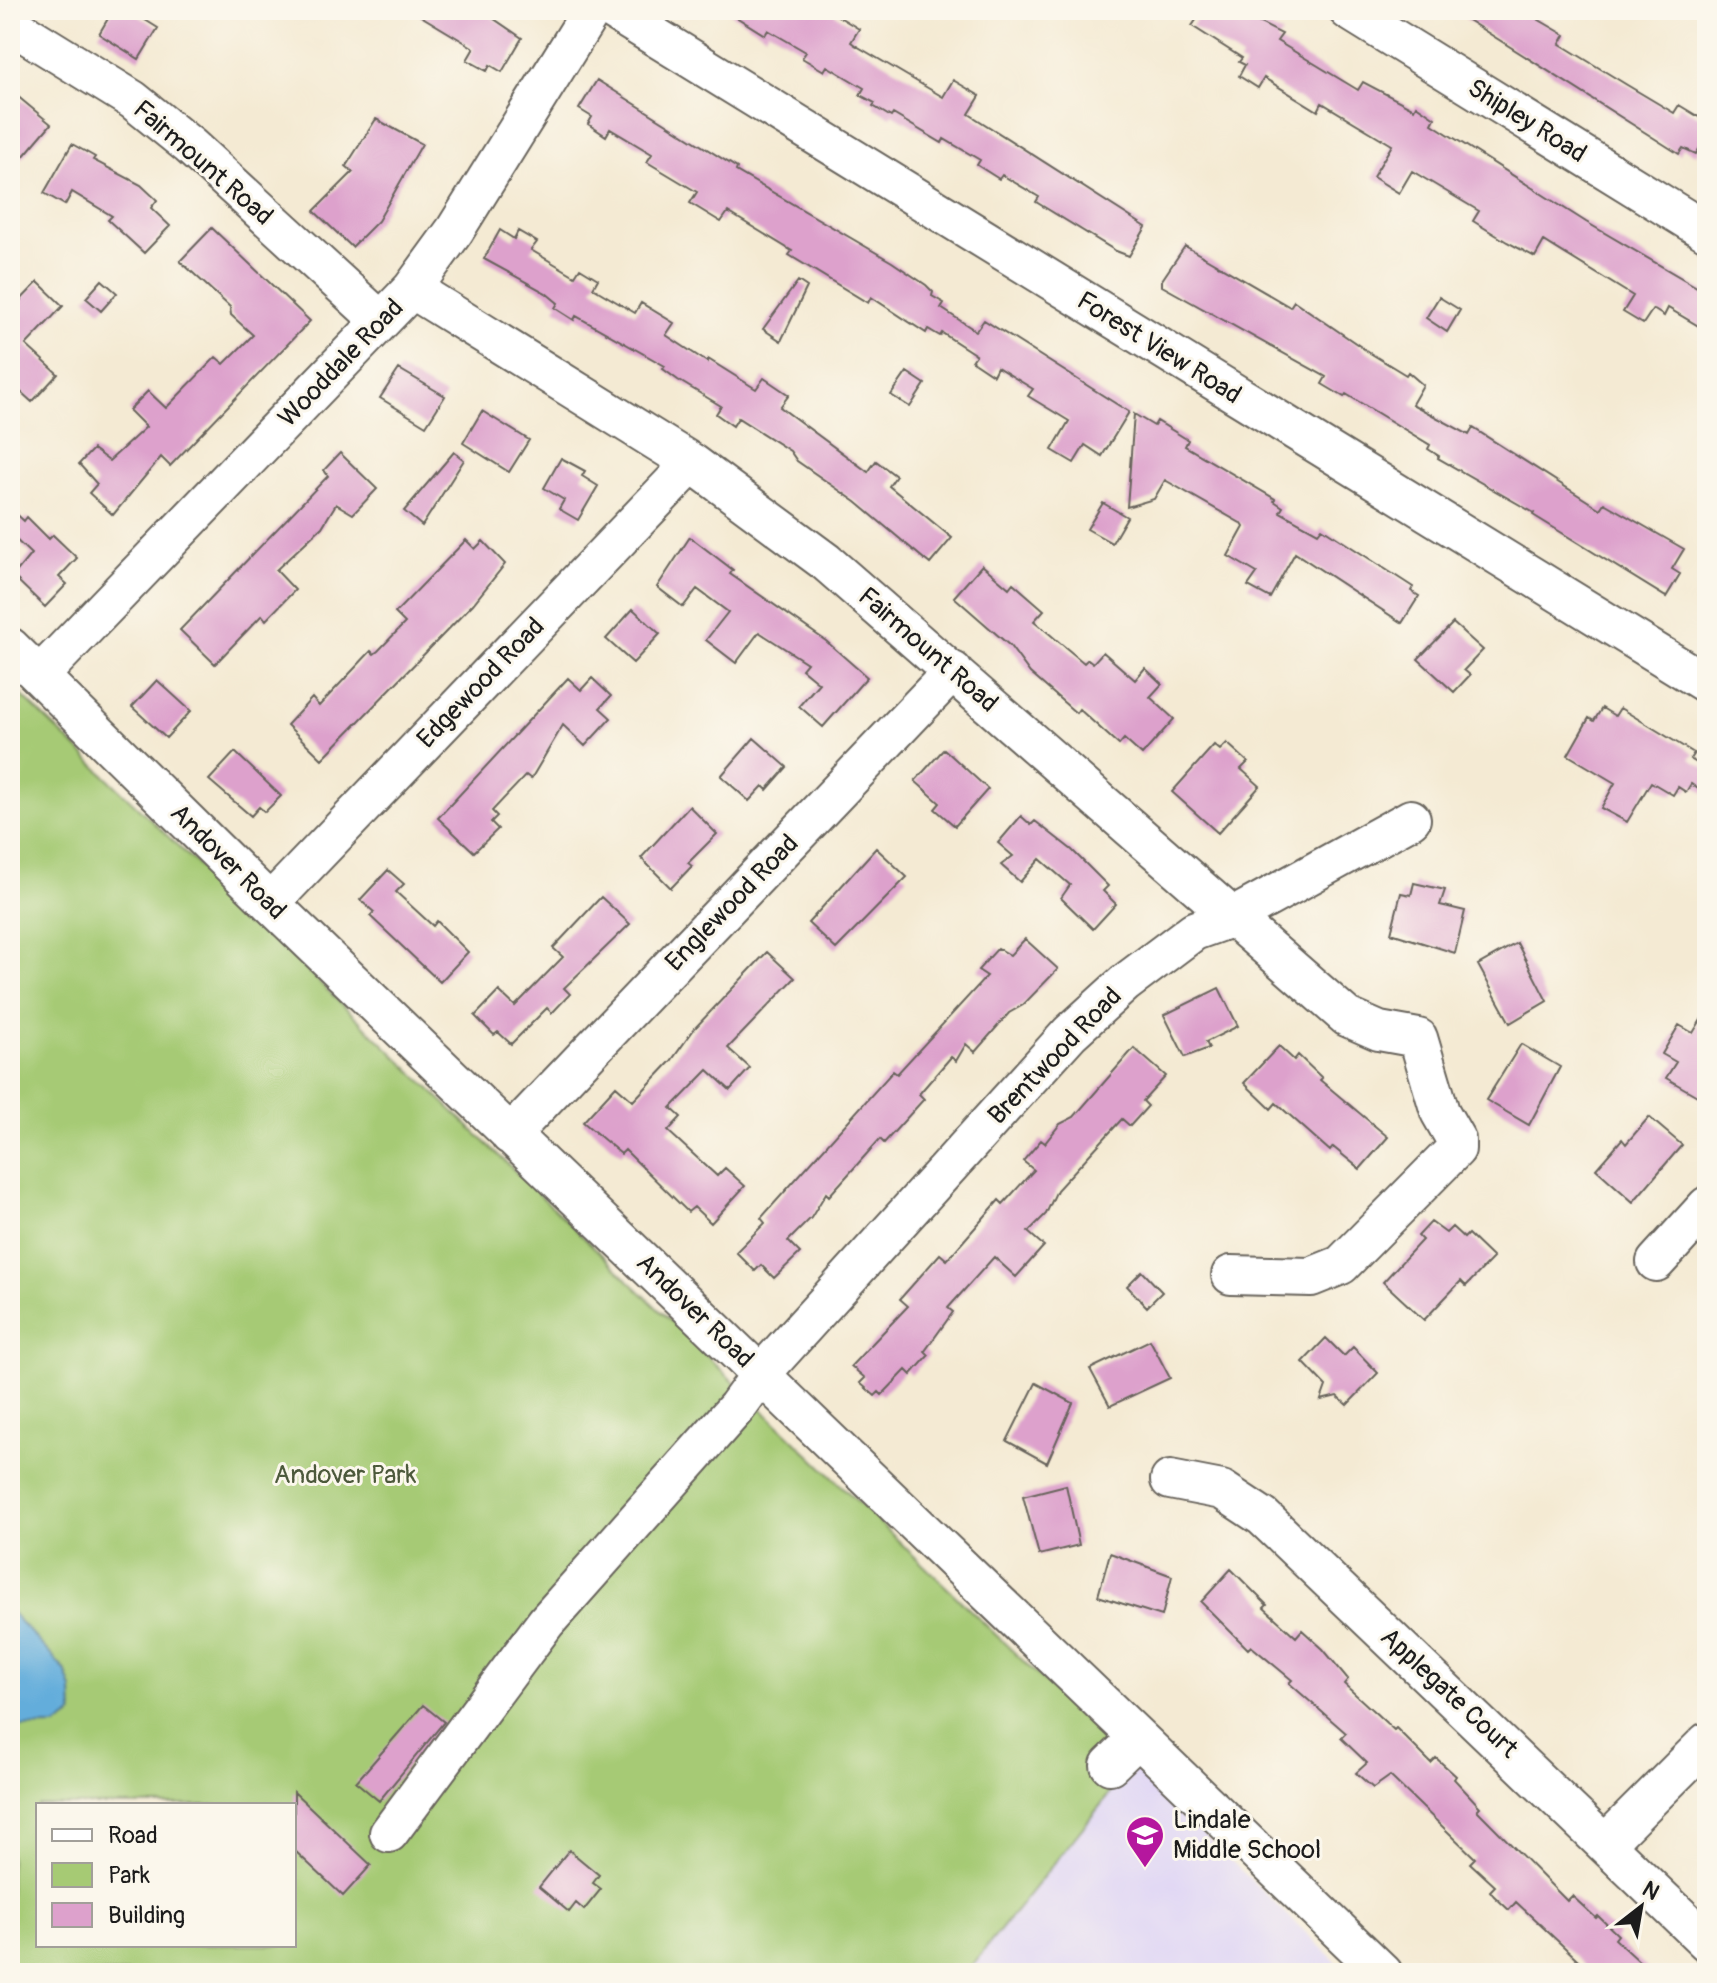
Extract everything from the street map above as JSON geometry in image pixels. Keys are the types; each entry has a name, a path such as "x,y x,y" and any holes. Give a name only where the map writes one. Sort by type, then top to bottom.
{"street":[{"name":"Wooddale Road","path":"40,675 412,289 455,230 592,10"},
{"name":"Forest View Road","path":"612,10 1707,684"},
{"name":"Shipley Road","path":"1348,10 1707,232"},
{"name":"Fairmount Road","path":"10,24 133,100 381,321"},
{"name":"Fairmount Road","path":"412,289 692,463 826,562 1347,1017 1379,1031 1418,1038 1440,1112 1456,1140 1456,1149 1341,1265 1311,1277 1231,1275"},
{"name":"Edgewood Road","path":"270,903 692,463"},
{"name":"Andover Road","path":"10,647 270,903 1138,1738 1368,1968"},
{"name":"Englewood Road","path":"510,1135 953,671"},
{"name":"Brentwood Road","path":"389,1833 546,1622 737,1407 761,1374 1070,1033 1125,983 1194,931 1233,917 1411,819"},
{"path":"1656,1262 1707,1206"},
{"name":"Applegate Court","path":"1170,1480 1222,1490 1263,1517 1707,1942"},
{"path":"1110,1765 1138,1738"},
{"path":"1606,1843 1707,1742"}],"shaded area":[{"name":"Lindale Middle School","path":"1132,1766 1348,1973 966,1973"}],"green space":[{"name":"Andover Park","path":"10,684 1132,1766 966,1973 10,1973"}],"water":[{"path":"10,1611 65,1670 72,1689 73,1714 56,1726 10,1727"}],"building":[{"path":"113,10 129,10 158,28 139,59 99,34"},
{"path":"411,10 481,10 522,38 502,72 490,65 487,71 467,60 474,48"},
{"path":"725,10 828,10 859,29 851,42 943,97 953,80 980,96 969,114 1146,227 1129,256 1116,251 1036,202 1039,197 1002,175 999,179 977,165 980,160 944,139 942,143 893,114 891,117 873,106 875,103 860,95 864,88 827,66 824,71 802,58 806,52 768,30 765,35"},
{"path":"1203,10 1234,10 1282,34 1277,41 1358,90 1363,82 1414,109 1416,105 1435,118 1432,124 1586,222 1707,293 1707,331 1668,308 1664,316 1653,309 1643,324 1623,312 1633,296 1544,241 1535,257 1507,242 1473,221 1479,211 1412,171 1399,193 1373,177 1392,145 1322,103 1318,111 1264,78 1258,88 1239,76 1245,65 1239,62 1242,58 1192,26"},
{"path":"1452,10 1522,10 1565,35 1560,44 1627,85 1674,113 1679,105 1707,122 1707,136 1696,154 1683,148 1679,154"},
{"path":"597,80 737,168 736,171 892,262 926,285 933,292 932,296 944,303 941,308 976,331 984,320 1129,412 1102,456 1085,445 1074,463 1052,450 1069,421 1028,396 1033,389 997,367 993,375 972,361 976,355 942,333 940,336 928,329 926,333 871,297 868,303 789,255 792,251 728,212 721,222 690,203 697,192 647,162 652,154 610,129 606,136 588,124 592,117 579,109"},
{"path":"10,90 51,124 22,158 10,148"},
{"path":"376,119 422,144 378,221 352,247 314,211 353,172 346,166"},
{"path":"72,144 95,157 93,160 141,185 157,200 151,208 170,226 144,253 108,220 112,216 72,192 65,205 44,193"},
{"path":"212,228 310,321 170,466 161,457 113,515 89,493 97,484 79,464 93,449 109,461 146,427 129,410 148,391 166,408 216,357 224,364 253,335 231,315 230,307 180,261"},
{"path":"500,230 514,239 518,231 537,242 531,250 575,276 580,268 598,279 593,288 635,313 641,303 674,323 666,335 707,362 708,359 756,389 764,378 789,395 780,407 868,472 876,461 896,476 889,486 952,538 930,564 856,502 797,461 790,451 738,418 733,426 716,414 721,406 678,380 663,369 665,366 576,316 574,320 555,308 558,303 546,293 484,259"},
{"path":"1185,246 1290,307 1294,301 1370,353 1406,375 1408,372 1423,385 1412,404 1469,435 1473,428 1600,509 1604,503 1684,549 1672,569 1680,574 1666,597 1534,513 1438,458 1428,449 1430,445 1346,394 1344,397 1322,384 1326,377 1162,286 1162,280"},
{"path":"102,280 117,293 101,311 86,298"},
{"path":"798,281 807,287 781,341 763,329"},
{"path":"38,282 63,306 26,345 58,374 32,402 10,382 10,311"},
{"path":"1439,297 1460,310 1447,332 1426,318"},
{"path":"399,369 445,396 426,426 380,398"},
{"path":"907,372 925,384 910,407 891,395"},
{"path":"482,411 529,440 509,472 463,443"},
{"path":"1134,414 1154,426 1157,421 1188,440 1185,446 1275,499 1283,507 1280,512 1318,533 1322,528 1413,587 1411,591 1419,596 1402,623 1295,553 1270,598 1248,586 1257,573 1228,556 1244,527 1242,524 1165,480 1154,499 1127,507"},
{"path":"454,452 464,460 422,526 404,511"},
{"path":"340,453 377,489 353,514 336,504 322,527 276,570 295,590 266,620 262,615 215,664 180,630 328,476 324,470"},
{"path":"561,458 585,471 582,476 598,486 578,520 559,509 564,500 544,488"},
{"path":"1103,503 1127,517 1112,543 1087,529"},
{"path":"10,508 24,521 27,517 49,539 53,535 77,558 59,577 67,584 45,607 13,576 31,554 10,534"},
{"path":"690,537 733,570 730,574 826,641 867,677 823,727 799,706 819,683 802,669 807,663 759,632 736,663 706,640 728,612 697,589 683,607 657,587"},
{"path":"466,540 475,549 483,541 505,564 473,604 322,759 287,725 312,698 319,706 371,651 374,654 378,651 405,623 395,613"},
{"path":"982,565 1009,588 1013,583 1044,610 1034,621 1084,663 1088,659 1093,663 1103,652 1135,680 1145,668 1162,684 1150,697 1174,719 1142,755 1124,739 1119,745 1079,709 1076,713 1030,673 1010,646 954,597"},
{"path":"633,609 660,634 633,663 606,639"},
{"path":"1453,623 1483,650 1464,670 1470,675 1454,692 1418,659"},
{"path":"568,678 581,690 592,678 611,696 600,708 611,718 585,746 563,725 531,779 526,775 492,811 497,816 491,822 498,829 474,852 438,818"},
{"path":"157,680 191,711 166,738 132,707"},
{"path":"1602,708 1615,716 1620,708 1694,753 1690,759 1707,769 1707,795 1691,784 1686,792 1678,787 1673,795 1651,782 1627,822 1601,808 1615,783 1568,755 1589,718 1594,721"},
{"path":"754,738 787,767 767,790 763,786 749,801 721,776"},
{"path":"1227,743 1248,762 1241,769 1260,786 1218,833 1172,792 1214,745 1220,750"},
{"path":"944,749 988,789 955,826 935,809 940,803 915,781"},
{"path":"235,752 281,796 265,812 259,807 251,816 209,780"},
{"path":"689,806 717,834 688,863 692,866 671,888 641,858"},
{"path":"1021,816 1031,825 1035,821 1072,850 1108,886 1103,891 1116,904 1093,929 1061,898 1070,885 1040,859 1020,882 1001,865 1013,856 998,843"},
{"path":"876,848 907,877 836,949 808,923"},
{"path":"388,870 404,884 396,892 433,926 437,921 468,952 440,982 370,916 374,912 360,900"},
{"path":"1414,883 1445,890 1440,905 1465,911 1455,953 1391,933 1401,893 1411,895"},
{"path":"601,897 630,924 564,988 570,994 552,1013 547,1008 511,1044 498,1032 494,1035 475,1016 499,991 515,1006 563,957 553,948"},
{"path":"1025,939 1058,969 1023,1005 1009,1013 975,1052 966,1044 956,1061 951,1057 919,1094 924,1099 884,1143 880,1139 829,1196 826,1193 811,1218 788,1241 800,1253 774,1278 761,1265 755,1271 736,1252 765,1223 761,1218 893,1071 897,1074 987,976 978,970 998,948 1010,955"},
{"path":"1517,943 1547,1001 1510,1023 1478,965"},
{"path":"767,952 795,978 728,1048 750,1068 730,1090 708,1070 671,1108 681,1117 668,1131 717,1176 725,1168 745,1186 711,1223 694,1207 688,1212 625,1150 621,1154 583,1122 616,1086 633,1101 671,1061 695,1028"},
{"path":"1219,988 1238,1026 1206,1042 1209,1048 1185,1057 1164,1015"},
{"path":"1707,1010 1707,1084 1699,1097 1666,1078 1676,1062 1662,1054 1679,1025 1693,1033"},
{"path":"1521,1044 1560,1067 1529,1125 1486,1100"},
{"path":"1279,1046 1294,1060 1298,1055 1322,1078 1320,1080 1388,1137 1360,1169 1333,1147 1330,1151 1276,1103 1271,1109 1244,1083"},
{"path":"1134,1048 1166,1076 1143,1101 1148,1106 1130,1126 1122,1119 1057,1190 1046,1214 1028,1232 1044,1246 1016,1277 994,1257 948,1308 953,1312 925,1351 929,1355 911,1375 906,1370 882,1395 879,1392 875,1396 860,1383 865,1378 851,1366 908,1306 900,1299 940,1254 947,1260 999,1200 1003,1204 1034,1170 1023,1161 1041,1140 1045,1143 1060,1124 1074,1117"},
{"path":"1649,1117 1682,1145 1633,1202 1596,1169 1622,1139 1626,1144"},
{"path":"1431,1222 1446,1233 1452,1227 1464,1238 1468,1234 1493,1258 1466,1286 1461,1281 1424,1320 1383,1282 1422,1240 1418,1236"},
{"path":"1142,1271 1162,1292 1147,1307 1127,1286"},
{"path":"1326,1338 1344,1356 1353,1347 1378,1373 1347,1405 1337,1396 1321,1400 1326,1386 1303,1362"},
{"path":"1150,1340 1170,1378 1110,1406 1090,1369"},
{"path":"1036,1383 1073,1403 1047,1463 1007,1441"},
{"path":"1066,1485 1079,1545 1039,1555 1023,1496"},
{"path":"1110,1553 1172,1576 1162,1616 1098,1596"},
{"path":"1231,1569 1267,1605 1264,1608 1296,1637 1302,1630 1323,1649 1348,1679 1344,1684 1394,1730 1396,1728 1431,1763 1436,1758 1456,1776 1454,1779 1480,1807 1477,1810 1567,1901 1572,1896 1596,1918 1598,1916 1618,1935 1615,1939 1652,1973 1592,1973 1516,1902 1509,1910 1494,1896 1490,1891 1495,1886 1470,1863 1475,1858 1390,1776 1373,1788 1356,1773 1367,1763 1341,1738 1346,1733 1289,1683 1292,1680 1251,1646 1248,1649 1201,1602"},
{"path":"423,1705 444,1722 379,1801 356,1782"},
{"path":"294,1792 371,1865 343,1896 296,1852"},
{"path":"569,1850 599,1875 593,1883 601,1889 584,1910 576,1903 569,1912 539,1887"}],"place":[{"name":"Lindale Middle School","path":"1145,1869"}]}
